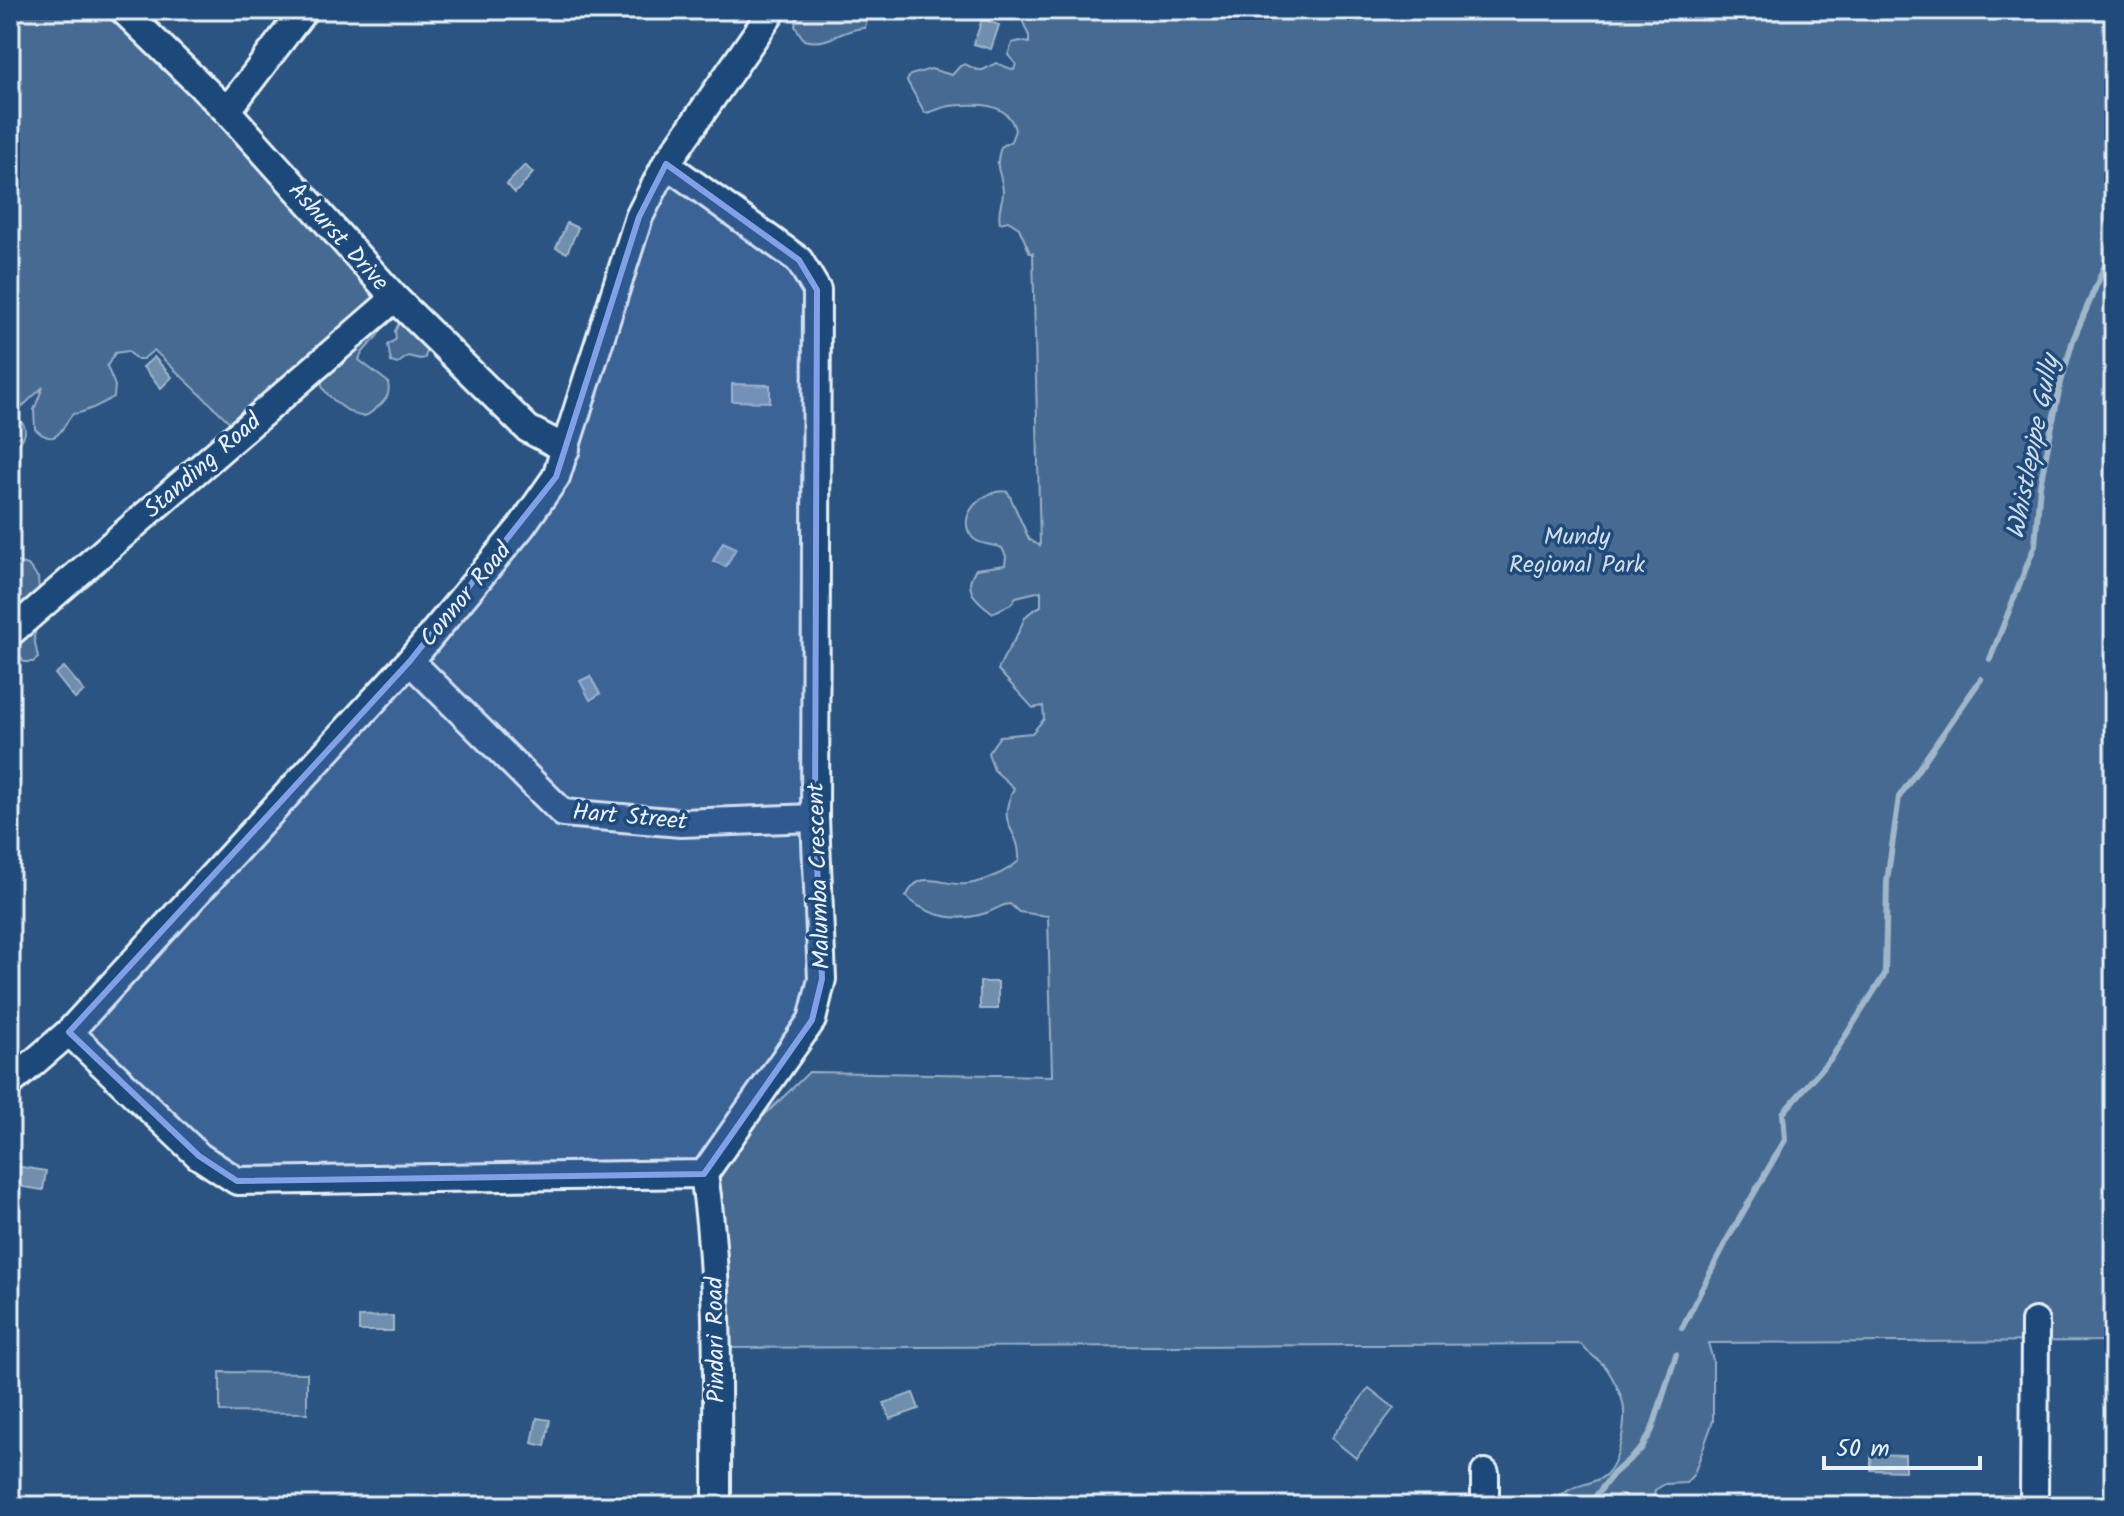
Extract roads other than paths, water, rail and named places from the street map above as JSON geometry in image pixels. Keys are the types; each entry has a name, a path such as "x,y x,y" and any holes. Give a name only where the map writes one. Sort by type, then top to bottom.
{"street":[{"name":"Ashurst Drive","path":"123,10 227,111 395,298 528,429 566,449"},
{"path":"227,111 304,10"},
{"name":"Connor Road","path":"10,1083 69,1032 410,661 521,527 556,477 639,217 666,164 773,10"},
{"name":"Malumba Crescent","path":"666,164 799,260 817,290 815,818 822,979 812,1020 704,1174"},
{"name":"Standing Road","path":"10,633 395,298"},
{"name":"Hart Street","path":"410,661 563,813 681,823 815,818"},
{"path":"69,1032 199,1156 237,1181 704,1174"},
{"name":"Pindari Road","path":"704,1174 712,1227 717,1343 717,1499 714,1506"},
{"path":"2034,1506 2035,1322"},
{"path":"1485,1473 1485,1506"}],"waterway":[{"name":"Whistlepipe Gully","path":"1990,659 2035,545 2040,485 2060,386 2073,340 2114,244"},
{"name":"Whistlepipe Gully","path":"1682,1328 1727,1240 1785,1140 1783,1113 1832,1057 1885,974 1887,881 1899,797 1981,679"},
{"path":"1588,1506 1613,1474 1641,1449 1652,1430 1676,1355"}],"park label":[{"name":"Mundy Regional Park","path":"1577,550"}]}
